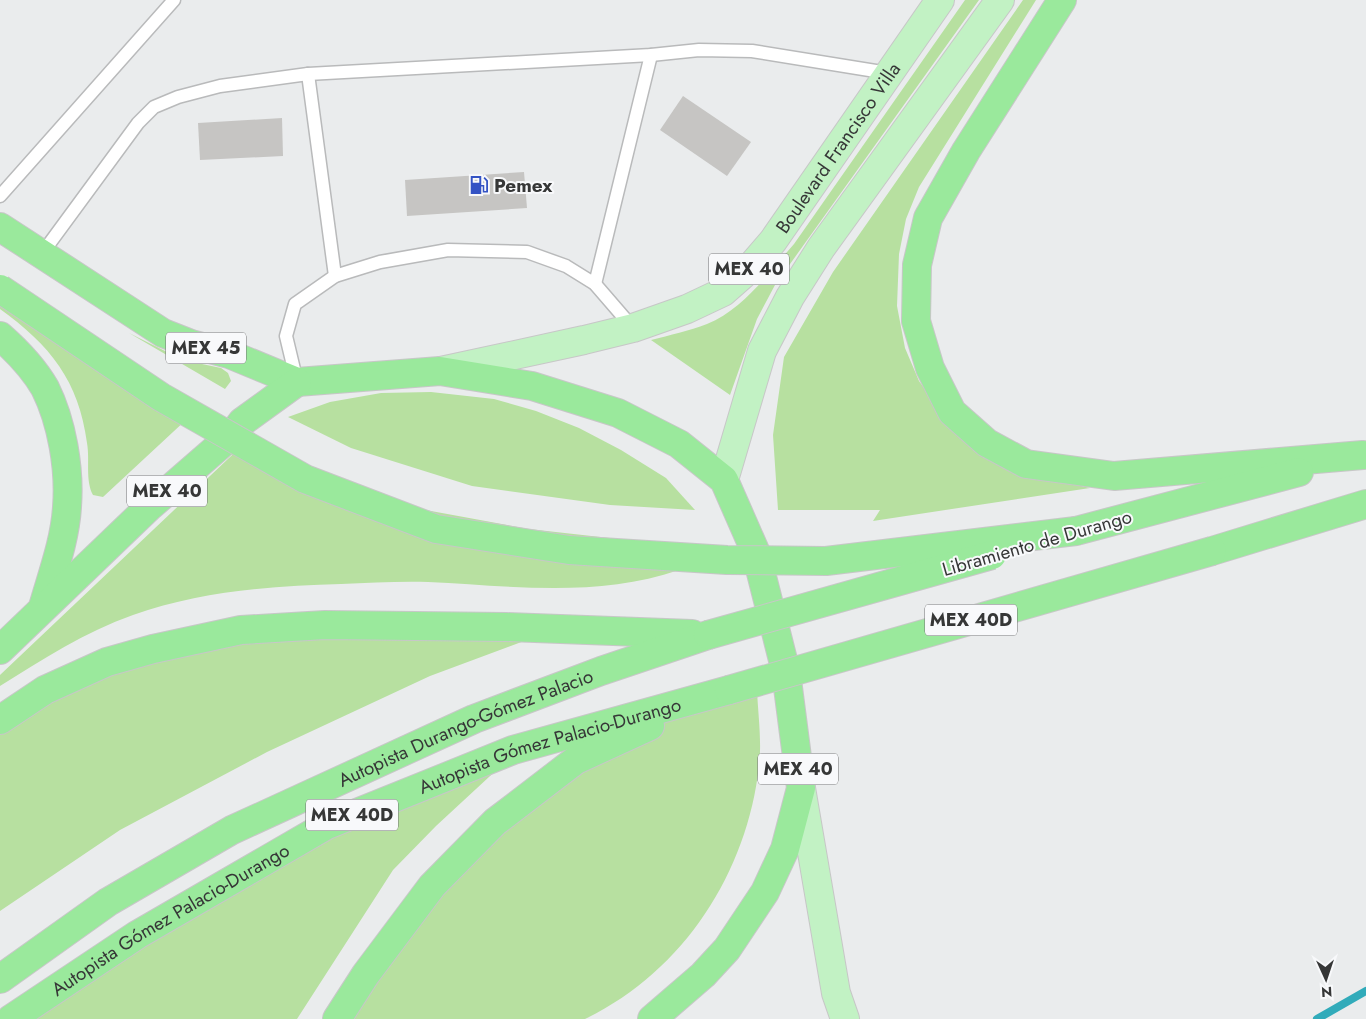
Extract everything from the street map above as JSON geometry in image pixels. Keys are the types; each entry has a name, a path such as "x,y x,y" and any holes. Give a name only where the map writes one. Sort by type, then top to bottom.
{"highway":[{"path":"1062,0 966,151 928,218 917,265 916,321 930,368 952,412 988,443 1026,464 1114,476 1190,469 1275,469"},
{"name":"MEX 45","path":"0,227 163,333 191,344 229,354 297,382 440,371"},
{"path":"0,289 161,397 305,479 436,529 569,550 727,560 826,560 1076,531"},
{"path":"0,336 16,350 44,387 57,421 66,471 67,507 63,536 43,607"},
{"name":"MEX 40","path":"440,371 532,386 618,413 679,444 724,480 756,553 784,663 801,788 785,850 765,892 727,949 697,981 652,1019"},
{"name":"MEX 40","path":"2,649 43,607 149,507 233,434 242,422 297,382"},
{"name":"Libramiento de Durango","path":"708,635 1167,507 1275,469 1364,454"},
{"name":"MEX 40D","path":"729,690 1212,551 1366,504"},
{"path":"0,720 44,690 107,662 153,649 241,630 325,625 506,627 708,635"},
{"name":"Autopista Durango-Gómez Palacio","path":"0,979 108,902 232,830 474,719 601,671 708,635"},
{"path":"337,1019 366,974 432,886 495,822 576,760 729,690"},
{"name":"Autopista Gómez Palacio-Durango","path":"11,1019 137,935 327,825 513,750 729,690"}],"main road":[{"name":"Boulevard Francisco Villa","path":"440,371 633,328 687,309 723,292 748,270 773,241 940,0"},
{"name":"MEX 40","path":"724,480 762,351 790,297 822,248 1000,0"},
{"name":"MEX 40","path":"801,788 836,993 846,1019"}],"lane":[{"path":"0,196 174,0"},
{"path":"41,255 138,123 154,107 178,97 220,86 308,74 650,55 699,50 752,51 888,73"},
{"path":"595,284 650,55"},
{"path":"308,74 335,276"},
{"path":"297,382 286,336 295,304 335,276 380,262 448,250 527,252 566,266 595,284 633,328"}],"green space":[{"path":"965,0 979,0 775,285 757,319 730,395 651,340 707,324 733,309 755,289 794,244"},
{"path":"1023,0 1036,0 919,187 906,219 899,254 897,306 905,348 919,381 937,406 1053,479 1090,488 873,521 880,510 778,510 773,435 784,357 833,272"},
{"path":"0,304 76,357 187,419 103,497 93,495 88,476 88,450 83,421 69,383 59,366 34,336 0,309"},
{"path":"129,333 183,360 221,368 228,373 231,381 225,389"},
{"path":"431,392 494,399 536,411 579,428 621,450 666,478 695,510 610,505 472,486 351,448 288,417 330,402 381,393"},
{"path":"249,439 393,504 529,529 654,543 679,570 648,579 586,587 555,588 395,582 288,586 210,595 158,607 98,629 0,686 0,675"},
{"path":"559,628 430,676 267,752 120,830 0,911 0,729 90,677 205,638"},
{"path":"757,690 760,757 752,806 741,844 725,881 704,915 680,947 652,975 620,999 585,1019 347,1019 430,900 502,823 639,732 695,708"},
{"path":"529,740 436,826 393,870 297,1019 37,1019 79,988 240,883"}],"building":[{"path":"683,96 751,142 727,176 660,130"},
{"path":"282,118 283,156 200,160 198,123"},
{"path":"524,172 527,208 407,216 405,180"}],"waterway":[{"path":"1317,1019 1366,991"}],"place":[{"name":"Pemex","path":"479,185"}]}
